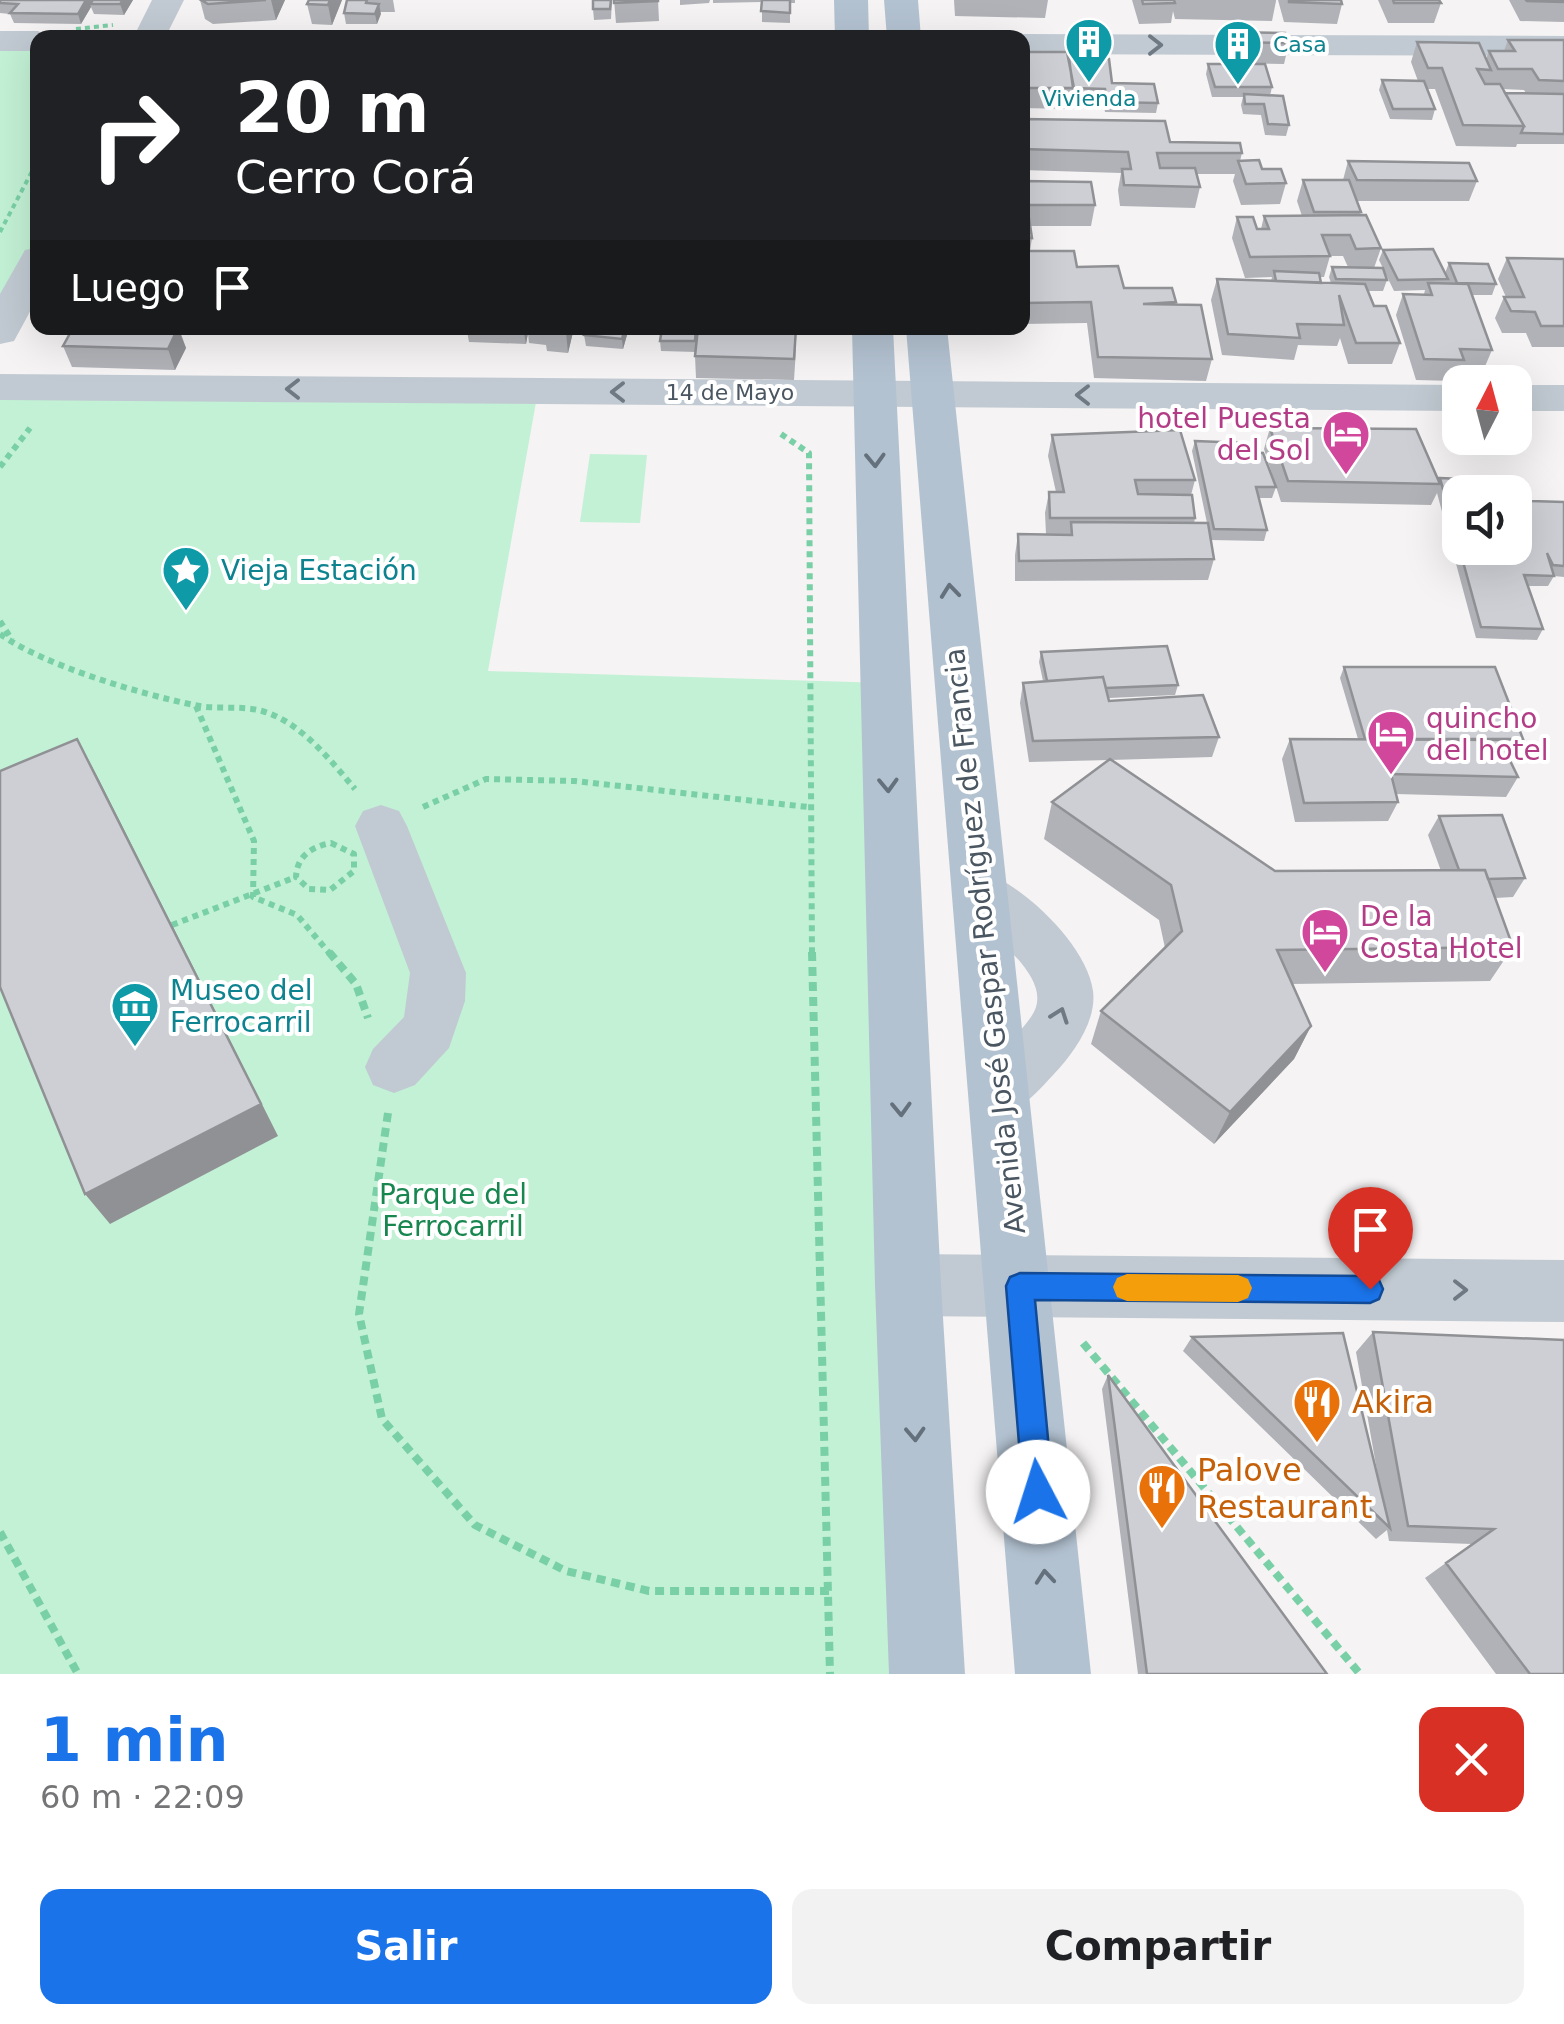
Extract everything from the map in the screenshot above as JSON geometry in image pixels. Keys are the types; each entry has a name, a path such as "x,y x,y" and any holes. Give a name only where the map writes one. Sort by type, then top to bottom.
{"main road":[{"path":"851,0 852,30"},
{"path":"901,0 903,30"},
{"path":"872,335 908,1285 927,1674"},
{"name":"Avenida José Gaspar Rodríguez de Francia","path":"926,335 1020,1286 1053,1674"}],"street":[{"path":"153,30 168,0"},
{"path":"0,41 30,41"},
{"path":"1030,44 1564,46"},
{"path":"0,332 30,274"},
{"name":"14 de Mayo","path":"0,387 1442,398"},
{"path":"1532,398 1564,398"},
{"path":"381,826 438,973 437,1002 429,1030 394,1067"},
{"path":"908,1285 1564,1291"}],"path":[{"path":"0,232 30,175"},
{"path":"0,467 30,428"},
{"path":"784,434 809,453 808,807 830,1674"},
{"path":"0,621 15,645"},
{"path":"0,634 15,645 112,682 196,706 264,711 314,742 346,777 381,826 486,780 574,781 808,807"},
{"path":"196,706 254,842 253,896"},
{"path":"321,844 340,845 354,854 354,871 330,890 309,889 296,877 298,862 321,844"},
{"path":"172,925 296,877"},
{"path":"253,896 297,915 336,958 356,984 368,1020 394,1067 358,1314 382,1418 475,1525 566,1571 648,1590 829,1591"},
{"path":"1090,1331 1076,1343 1360,1674"},
{"path":"0,1532 78,1674"}],"green space":[{"path":"0,41 30,41 30,272 0,332"},
{"name":"Parque del Ferrocarril","path":"0,387 538,391 488,671 884,683 929,1674 0,1674"},
{"path":"590,454 647,455 640,523 580,522"}],"building":[{"path":"0,0 86,0 78,14 10,13 18,4"},
{"path":"93,0 123,0 120,4 90,4"},
{"path":"201,0 266,0 208,4"},
{"path":"309,0 330,0 328,5 307,4"},
{"path":"347,0 379,4 375,14 344,13"},
{"path":"593,0 611,0 610,9 593,9"},
{"path":"658,0 658,1 614,3"},
{"path":"762,0 790,0 790,13 761,11"},
{"path":"1142,0 1174,0 1175,3 1143,4"},
{"path":"1341,0 1342,4 1289,2"},
{"path":"1393,0 1439,0 1441,3 1394,3"},
{"path":"1226,32 1285,33 1289,43 1228,42"},
{"path":"1508,40 1564,40 1564,81 1539,80 1532,69 1498,69 1489,51 1515,51"},
{"path":"1417,42 1479,43 1491,70 1477,69 1485,84 1500,84 1524,126 1463,125 1442,68 1428,68"},
{"path":"1030,52 1067,52 1074,88 1030,88"},
{"path":"1069,58 1109,59 1112,83 1154,84 1158,103 1107,102 1105,89 1073,88"},
{"path":"1208,64 1265,64 1272,87 1215,87"},
{"path":"1382,80 1424,81 1435,109 1393,109"},
{"path":"1505,93 1564,94 1564,134 1521,133 1524,126"},
{"path":"1244,94 1283,96 1289,125 1268,124 1264,104 1245,104"},
{"path":"1030,119 1165,121 1170,142 1240,143 1242,153 1157,153 1160,168 1195,168 1200,187 1124,185 1122,169 1131,169 1128,152 1030,149"},
{"path":"1259,160 1262,169 1281,169 1286,183 1246,184 1238,161"},
{"path":"1348,161 1469,163 1477,181 1357,180"},
{"path":"1303,180 1349,180 1361,212 1314,212"},
{"path":"1030,181 1091,182 1095,205 1030,205"},
{"path":"1366,215 1381,248 1356,249 1350,235 1322,235 1330,256 1250,257 1237,217 1253,217 1257,229 1269,229 1264,216"},
{"path":"1433,249 1448,279 1398,280 1383,250"},
{"path":"1030,251 1074,251 1077,267 1118,266 1124,288 1172,288 1176,302 1143,304 1201,305 1212,359 1098,357 1091,302 1030,303"},
{"path":"1507,258 1564,259 1564,326 1541,326 1535,312 1511,311 1504,297 1524,297"},
{"path":"1449,263 1488,264 1496,284 1457,283"},
{"path":"1332,267 1383,268 1387,280 1336,279"},
{"path":"1274,271 1319,273 1321,283 1276,281"},
{"path":"1217,279 1365,284 1374,306 1386,306 1400,343 1356,343 1339,295 1344,325 1297,324 1300,338 1228,334"},
{"path":"1428,283 1468,284 1492,350 1460,349 1464,360 1424,359 1403,294 1432,295"},
{"path":"69,335 175,335 168,349 63,346"},
{"path":"584,335 623,335 622,339"},
{"path":"661,335 695,335 695,341 660,341"},
{"path":"697,335 796,335 794,359 695,356"},
{"path":"1270,428 1416,429 1440,484 1288,481"},
{"path":"1180,430 1195,480 1135,480 1138,494 1192,495 1195,518 1050,518 1049,492 1064,492 1052,435"},
{"path":"1195,441 1246,443 1249,452 1263,453 1276,487 1256,487 1267,530 1214,529"},
{"path":"1532,501 1564,502 1564,566 1553,565 1547,553 1554,576 1524,575 1543,629 1481,627 1464,565 1532,565"},
{"path":"1071,522 1208,523 1214,559 1019,561 1018,534 1072,535"},
{"path":"1167,646 1178,685 1106,688 1103,677 1047,681 1041,652"},
{"path":"1344,667 1495,667 1523,739 1365,739"},
{"path":"1103,677 1109,701 1203,695 1219,737 1033,741 1023,683"},
{"name":"Museo del Ferrocarril","path":"77,739 261,1104 85,1194 0,987 0,771"},
{"path":"1290,739 1500,740 1518,777 1391,774 1398,802 1304,803"},
{"name":"De la Costa Hotel","path":"1110,759 1275,871 1485,870 1513,947 1277,950 1311,1026 1230,1112 1101,1011 1182,931 1171,885 1052,802"},
{"path":"1502,815 1525,878 1488,879 1485,870 1459,870 1439,816"},
{"path":"1373,1332 1564,1340 1564,1674 1530,1674 1446,1563 1494,1529 1408,1526"},
{"name":"Akira","path":"1343,1333 1390,1528 1192,1337"},
{"name":"Palove Restaurant","path":"1108,1375 1327,1674 1147,1674"}],"slow traffic":[{"path":"1127,1287 1238,1288"}],"place":[{"name":"Vivienda","path":"1089,84"},
{"name":"Casa","path":"1238,86"},
{"name":"hotel Puesta del Sol","path":"1346,476"},
{"name":"Vieja Estación","path":"186,612"},
{"name":"quincho del hotel","path":"1391,776"},
{"name":"De la Costa Hotel","path":"1325,974"},
{"name":"Museo del Ferrocarril","path":"135,1048"},
{"name":"Akira","path":"1317,1444"},
{"name":"Palove Restaurant","path":"1162,1530"}],"route":[{"path":"1038,1492 1020,1286 1370,1289"}]}
